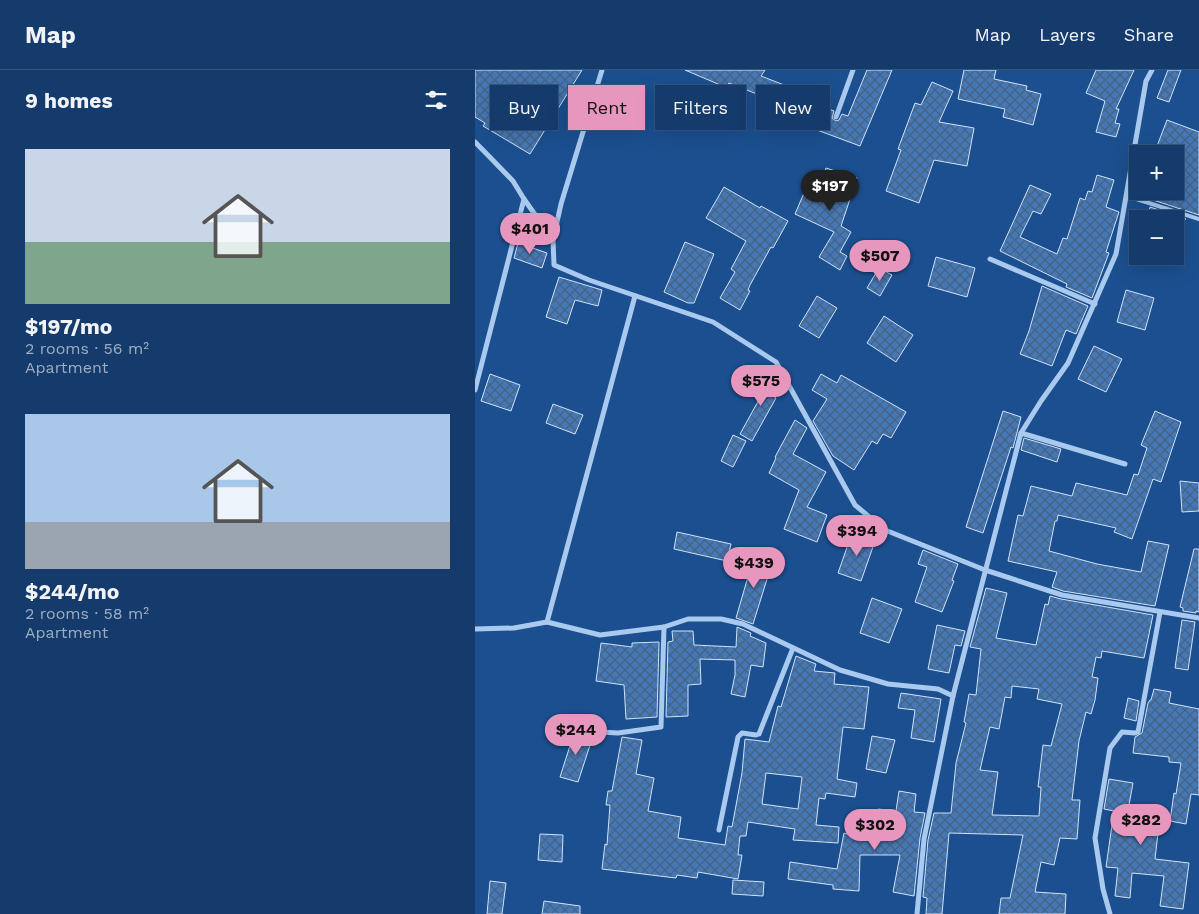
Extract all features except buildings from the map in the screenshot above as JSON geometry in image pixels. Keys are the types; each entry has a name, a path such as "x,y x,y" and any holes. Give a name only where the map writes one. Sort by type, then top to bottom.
{"street":[{"path":"602,70 561,204 553,240 554,264 589,280 713,322 776,362 855,505 885,530 985,570 1062,595 1199,618"},
{"path":"836,117 853,70"},
{"path":"917,914 924,839 953,696 1021,433 1041,401 1069,363 1116,254 1146,81 1152,70"},
{"path":"475,142 513,182 553,240"},
{"path":"475,390 523,199"},
{"path":"990,259 1095,304"},
{"path":"547,622 635,296"},
{"path":"1021,433 1125,464"},
{"path":"1110,914 1103,889 1095,838 1110,748 1122,732 1138,732 1159,612"},
{"path":"475,628 514,628 547,622 600,635 664,627 687,619 721,619 743,624 840,670 888,684 938,689 953,696"},
{"path":"575,726 600,732 618,733 661,727 664,627"},
{"path":"719,830 738,737 742,733 759,734 793,648"}],"lane":[{"path":"1127,196 1199,219"}]}
